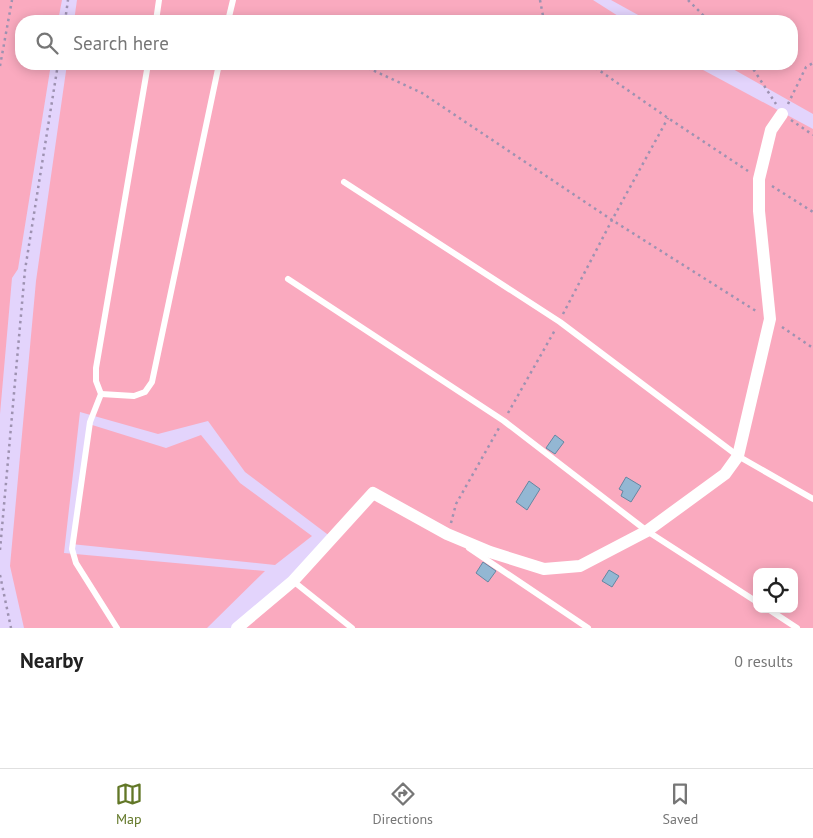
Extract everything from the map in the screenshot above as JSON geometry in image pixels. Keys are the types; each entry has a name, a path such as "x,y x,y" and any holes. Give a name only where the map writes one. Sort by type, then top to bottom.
{"street":[{"path":"237,628 293,580 373,493 448,534 490,552 544,569 580,566 647,531 725,474 738,456 770,319 759,210 759,179 771,130 782,114"}],"lane":[{"path":"157,15 159,0"},
{"path":"229,15 233,0"},
{"path":"117,628 76,563 72,549 90,422 101,394 96,381 96,368 147,70"},
{"path":"101,394 134,396 146,392 152,382 218,70"},
{"path":"344,182 560,322 738,456 813,499"},
{"path":"288,279 504,421 647,531 753,599"},
{"path":"448,534 588,628"},
{"path":"293,580 352,628"},
{"path":"774,613 797,628"}],"path":[{"path":"0,66 12,0"},
{"path":"66,15 68,0"},
{"path":"540,0 543,15"},
{"path":"688,0 703,15"},
{"path":"782,114 806,68 813,62"},
{"path":"0,550 25,270 57,70"},
{"path":"372,70 422,93 612,220 813,348"},
{"path":"599,70 759,179 813,212"},
{"path":"754,70 782,114 813,135"},
{"path":"0,576 11,628"}],"shaded area":[{"path":"0,0 62,0 59,15 15,15 15,70 50,70 18,269 12,278 0,414"},
{"path":"77,0 593,0 617,15 75,15"},
{"path":"611,0 813,0 813,114 735,70 798,70 798,15 638,15"},
{"path":"66,70 703,70 813,129 813,628 246,628 335,540 245,472 208,421 158,434 80,412 64,553 265,571 207,628 24,628 10,566 36,281"},
{"path":"89,424 166,448 201,435 240,483 312,536 275,565 71,544"}],"building":[{"path":"555,435 564,442 555,454 546,448"},
{"path":"626,477 641,486 631,502 621,496 623,491 619,489"},
{"path":"529,481 540,489 527,510 516,502"},
{"path":"483,562 496,571 488,582 476,573"},
{"path":"609,570 619,576 612,587 602,581"}]}
